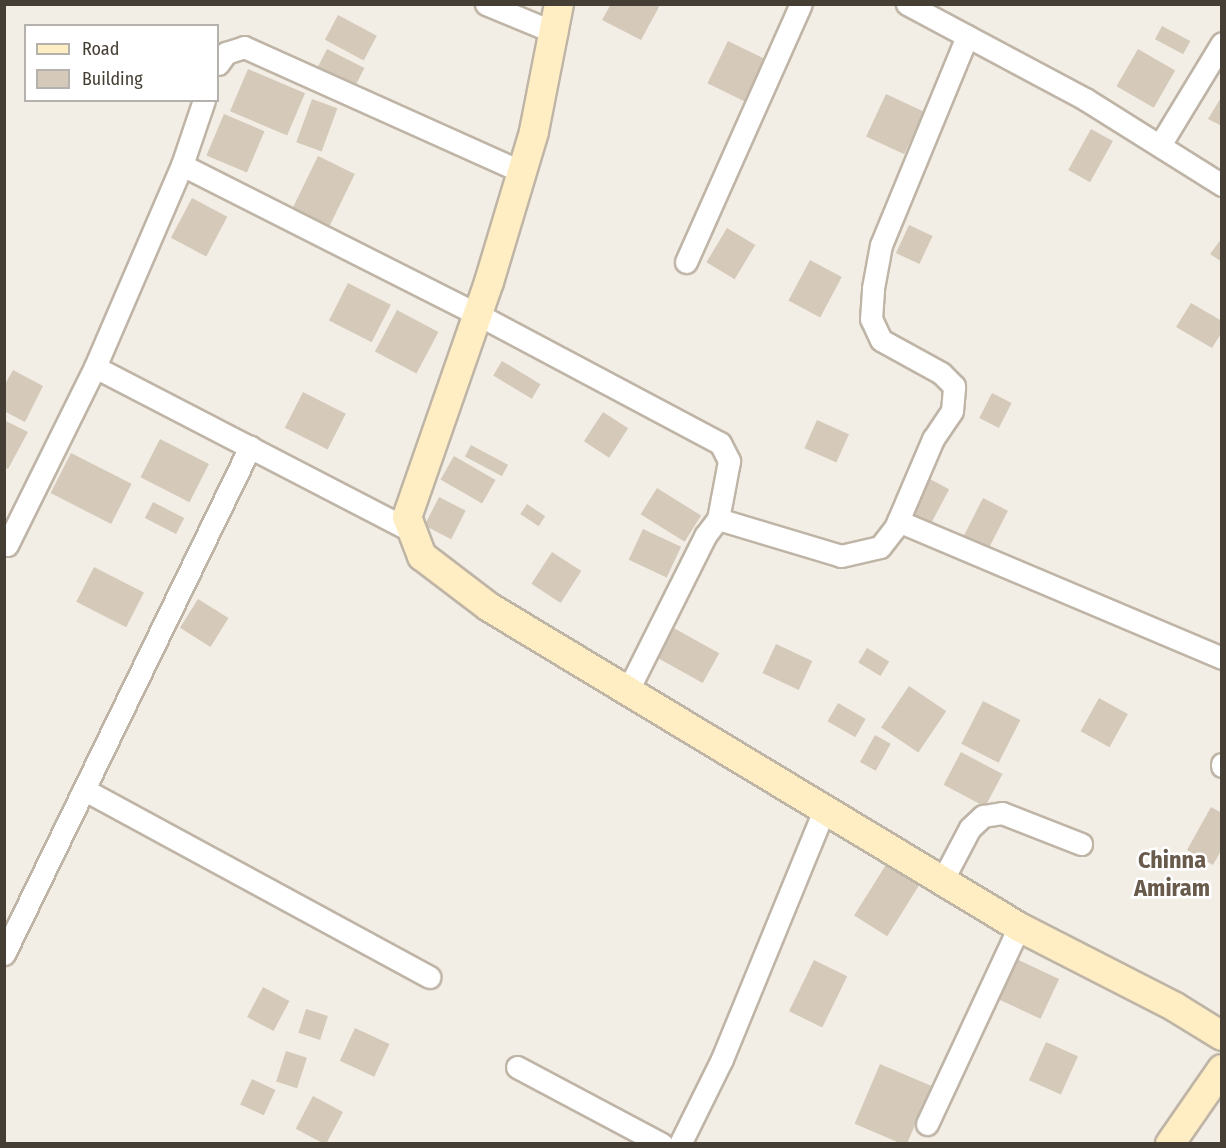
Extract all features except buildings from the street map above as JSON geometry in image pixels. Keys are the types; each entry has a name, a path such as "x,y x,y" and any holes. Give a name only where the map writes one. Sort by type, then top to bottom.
{"main road":[{"path":"559,4 556,33 522,172 477,314 407,517 422,556 489,607 629,688 942,881 1019,927 1175,1007 1221,1036"},
{"path":"1170,1143 1221,1069"}],"street":[{"path":"486,4 556,33"},
{"path":"686,262 801,4"},
{"path":"907,4 934,11 967,36 1161,145 1221,185"},
{"path":"718,519 840,556 880,547 898,521 933,439 952,411 954,386 941,373 881,340 871,319 873,288 881,245 967,36"},
{"path":"1161,145 1221,43"},
{"path":"219,62 226,52 244,47 522,172"},
{"path":"7,545 95,367 182,165 203,102"},
{"path":"182,165 477,314 720,443 729,461 718,519 705,536 629,688"},
{"path":"95,367 412,531"},
{"path":"4,954 250,447"},
{"path":"898,521 1221,658"},
{"path":"85,790 429,977"},
{"path":"680,1143 722,1059 825,808"},
{"path":"942,881 970,828 983,816 1002,813 1081,844"},
{"path":"927,1124 1019,927"},
{"path":"517,1067 662,1143"}],"district":[{"name":"Chinna Amiram","path":"1172,875"}]}
